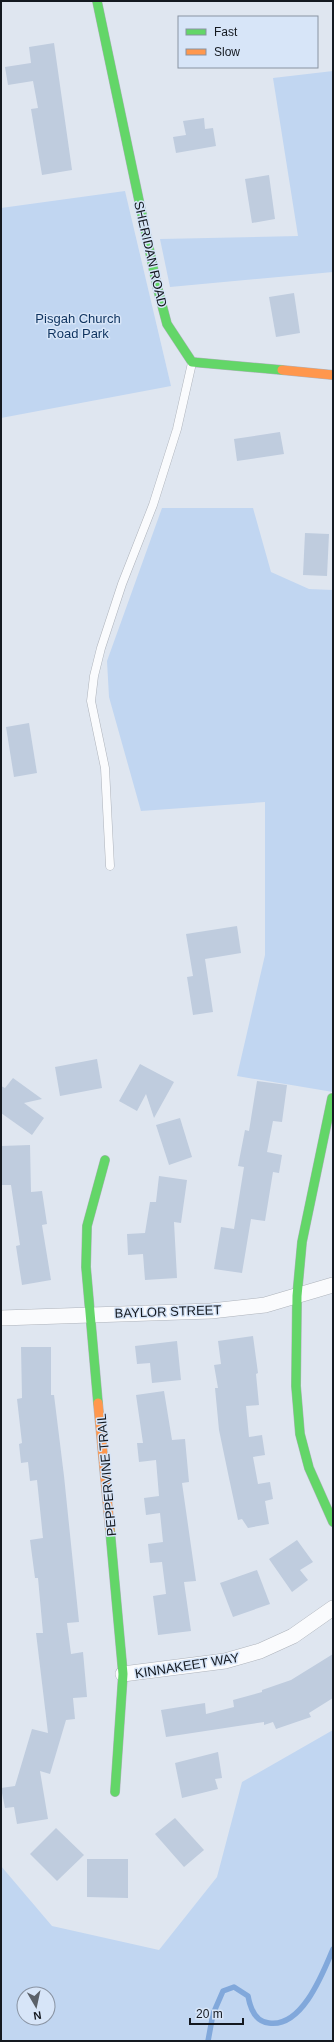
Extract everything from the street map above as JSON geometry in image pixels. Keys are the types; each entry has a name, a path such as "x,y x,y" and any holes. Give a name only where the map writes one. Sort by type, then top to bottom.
{"street":[{"name":"SHERIDAN ROAD","path":"97,1 157,286 167,324 192,362"},
{"path":"192,362 333,375"},
{"path":"332,1098 302,1242 297,1296 296,1386 300,1434 309,1468 323,1503 333,1522"},
{"name":"PEPPERVINE TRAIL","path":"105,1160 87,1226 86,1267 92,1314 123,1674 115,1792"},
{"name":"BAYLOR STREET","path":"1,1318 211,1311 265,1305 333,1286"},
{"name":"KINNAKEET WAY","path":"123,1674 225,1661 260,1651 292,1636 333,1608"}],"lane":[{"path":"110,866 105,768 91,701 94,676 101,648 122,584 153,505 175,436 192,362"}],"green space":[{"path":"333,71 333,272 170,287 160,239 298,236 273,78"},
{"name":"Pisgah Church Road Park","path":"125,191 171,386 1,418 1,208"},
{"path":"162,508 253,508 271,572 309,589 333,590 333,1092 237,1076 265,955 265,802 141,811 109,697 107,661"},
{"path":"333,1730 333,2041 1,2041 1,1866 52,1926 159,1950 217,1877 242,1782"}],"building":[{"path":"54,43 72,170 42,175 31,109 38,108 33,81 8,85 5,67 31,63 29,47"},
{"path":"204,118 205,129 213,128 216,146 176,153 173,137 186,135 183,121"},
{"path":"269,175 275,219 252,223 245,179"},
{"path":"294,293 300,333 276,337 269,297"},
{"path":"280,432 284,454 237,461 234,439"},
{"path":"305,533 329,534 327,576 303,575"},
{"path":"29,723 37,773 14,777 6,727"},
{"path":"237,926 241,953 205,959 213,1012 193,1015 187,977 193,976 186,934"},
{"path":"97,1059 102,1088 60,1096 55,1067"},
{"path":"140,1064 174,1082 154,1118 146,1094 137,1111 119,1101"},
{"path":"13,1078 42,1099 24,1103 44,1118 32,1135 1,1113 1,1086 5,1088"},
{"path":"257,1081 287,1085 282,1122 273,1121 267,1152 282,1155 279,1173 273,1172 265,1221 251,1219 242,1273 214,1269 221,1227 234,1229 244,1167 238,1166 245,1130 249,1131"},
{"path":"180,1118 192,1157 169,1165 156,1125"},
{"path":"30,1145 31,1192 42,1191 47,1224 42,1225 51,1280 22,1285 16,1246 20,1245 11,1185 1,1185 1,1146"},
{"path":"159,1176 187,1180 181,1223 174,1222 177,1278 145,1280 143,1254 128,1255 127,1234 145,1233 150,1202 156,1202"},
{"path":"253,1336 258,1373 256,1374 259,1405 246,1406 249,1437 262,1435 265,1455 253,1457 258,1484 270,1482 273,1499 265,1501 269,1524 248,1528 242,1519 238,1520 229,1478 219,1430 215,1388 218,1388 214,1365 221,1364 218,1341"},
{"path":"177,1341 181,1380 152,1383 150,1363 137,1364 135,1346"},
{"path":"21,1347 51,1347 51,1395 54,1395 64,1476 79,1622 67,1623 71,1654 83,1652 87,1697 73,1698 75,1719 66,1720 50,1774 40,1771 48,1819 17,1824 14,1807 5,1808 1,1788 15,1786 32,1729 48,1733 36,1633 43,1633 38,1578 35,1578 30,1540 43,1538 37,1480 30,1481 28,1462 21,1463 19,1444 22,1443 17,1399 22,1398"},
{"path":"164,1391 172,1440 185,1439 189,1482 182,1483 196,1581 184,1582 191,1631 158,1635 153,1596 166,1594 162,1562 150,1563 148,1544 163,1542 160,1513 146,1515 144,1498 159,1496 156,1460 139,1462 137,1443 143,1443 136,1395"},
{"path":"297,1540 313,1562 300,1570 308,1580 292,1592 269,1559"},
{"path":"257,1570 270,1604 233,1617 220,1583"},
{"path":"333,1654 333,1698 309,1713 311,1717 276,1729 273,1722 264,1725 264,1722 166,1737 161,1710 205,1703 206,1714 234,1707 233,1700 262,1692 262,1690 291,1680"},
{"path":"218,1752 222,1778 215,1779 218,1789 182,1798 175,1763"},
{"path":"175,1818 204,1850 184,1867 155,1834"},
{"path":"56,1828 84,1855 57,1881 30,1854"},
{"path":"87,1859 128,1859 128,1898 87,1897"}],"waterway":[{"path":"208,2041 213,2014 223,1991 234,1987 248,1996 250,2005 260,2020 269,2023 281,2022 292,2017 310,1997 333,1949"}],"traffic: fast":[{"path":"97,1 157,286 167,324 192,362 282,370"},
{"path":"332,1098 302,1242 297,1296 296,1386 300,1434 309,1468 333,1522"},
{"path":"98,1403 86,1267 87,1226 105,1160"},
{"path":"110,1530 123,1674 115,1792"}],"traffic: slow":[{"path":"282,370 333,375"},
{"path":"98,1403 110,1530"}]}
